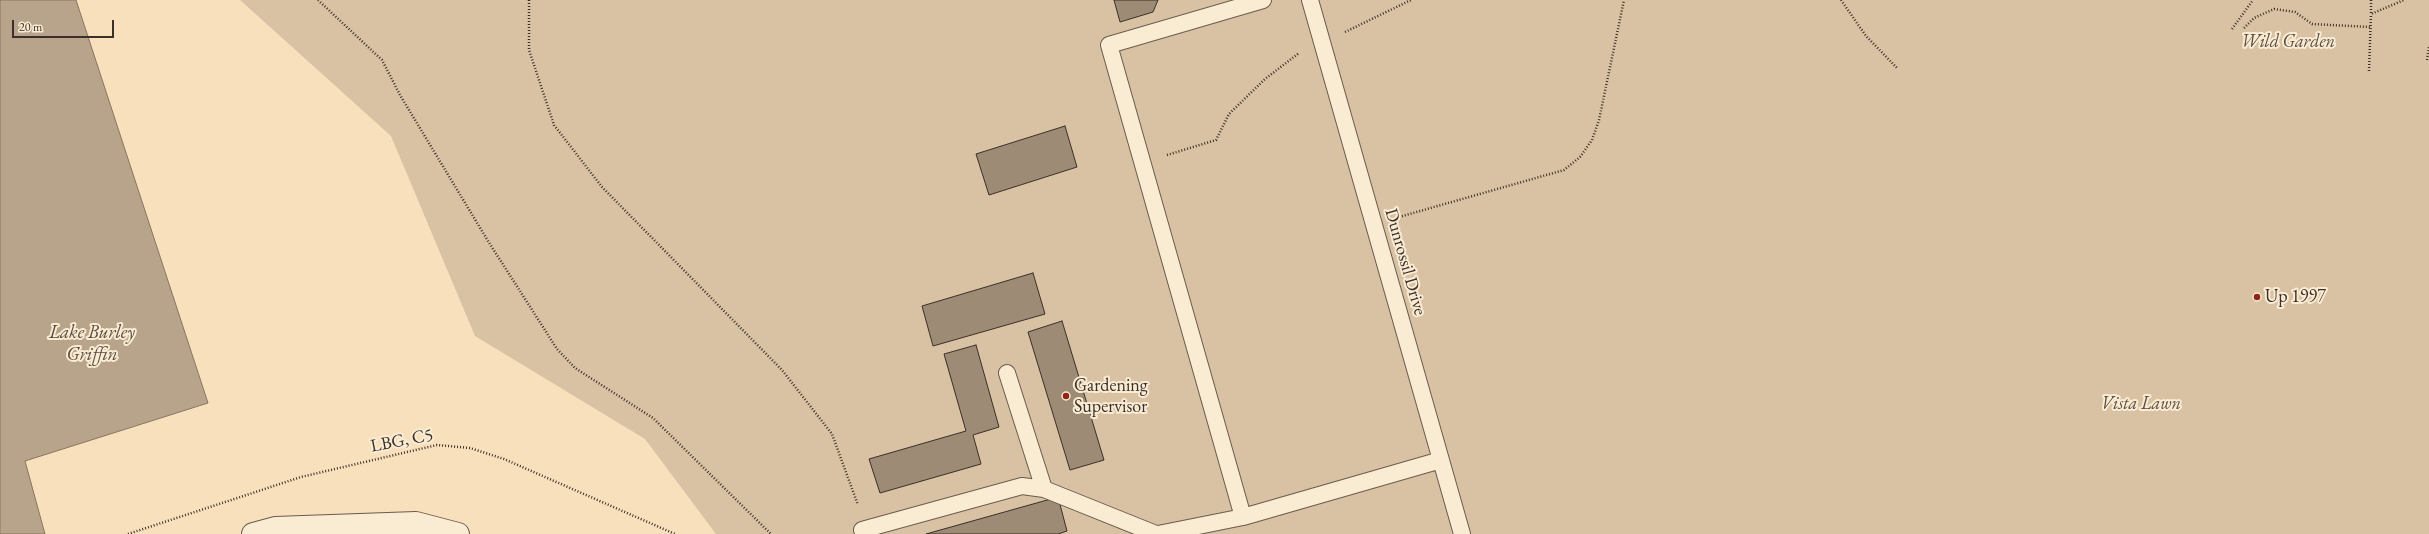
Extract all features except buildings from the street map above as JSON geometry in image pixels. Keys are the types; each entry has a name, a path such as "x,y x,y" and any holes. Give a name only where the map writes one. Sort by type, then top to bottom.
{"street":[{"path":"252,534 275,528 416,523 458,534"}],"lane":[{"path":"1243,517 1109,45 1263,0"},
{"name":"Dunrossil Drive","path":"1310,0 1462,534"},
{"path":"1006,373 1044,489"},
{"path":"862,530 1022,486 1044,489 1157,534 1243,517 1441,460"}],"path":[{"path":"318,0 382,60 400,95 488,241 557,349 575,368 652,418 771,534"},
{"path":"529,0 528,50 554,125 602,187 782,370 832,434 860,510 862,530"},
{"path":"1142,163 1216,140 1229,114 1265,79 1294,54 1322,43 1411,0"},
{"path":"1376,232 1389,220 1564,170 1580,157 1592,140 1599,120 1624,0"},
{"path":"1841,0 1866,36 1898,69"},
{"path":"2232,29 2253,0"},
{"path":"2369,71 2371,0"},
{"path":"2371,14 2404,0"},
{"path":"2244,28 2254,18 2274,9 2295,12 2312,24 2370,26"},
{"path":"2427,60 2429,48"},
{"name":"LBG, C5","path":"128,534 301,477 437,445 470,448 504,459 675,534"}],"green space":[{"path":"240,0 2429,0 2429,534 716,534 645,439 475,336 391,136"}],"water":[{"name":"Lake Burley Griffin","path":"0,0 76,0 208,403 25,461 45,534 0,534"}],"place":[{"name":"Up 1997","path":"2257,297"},
{"name":"Gardening Supervisor","path":"1066,396"}],"park label":[{"name":"Wild Garden","path":"2288,42"},
{"name":"Vista Lawn","path":"2141,404"}]}
